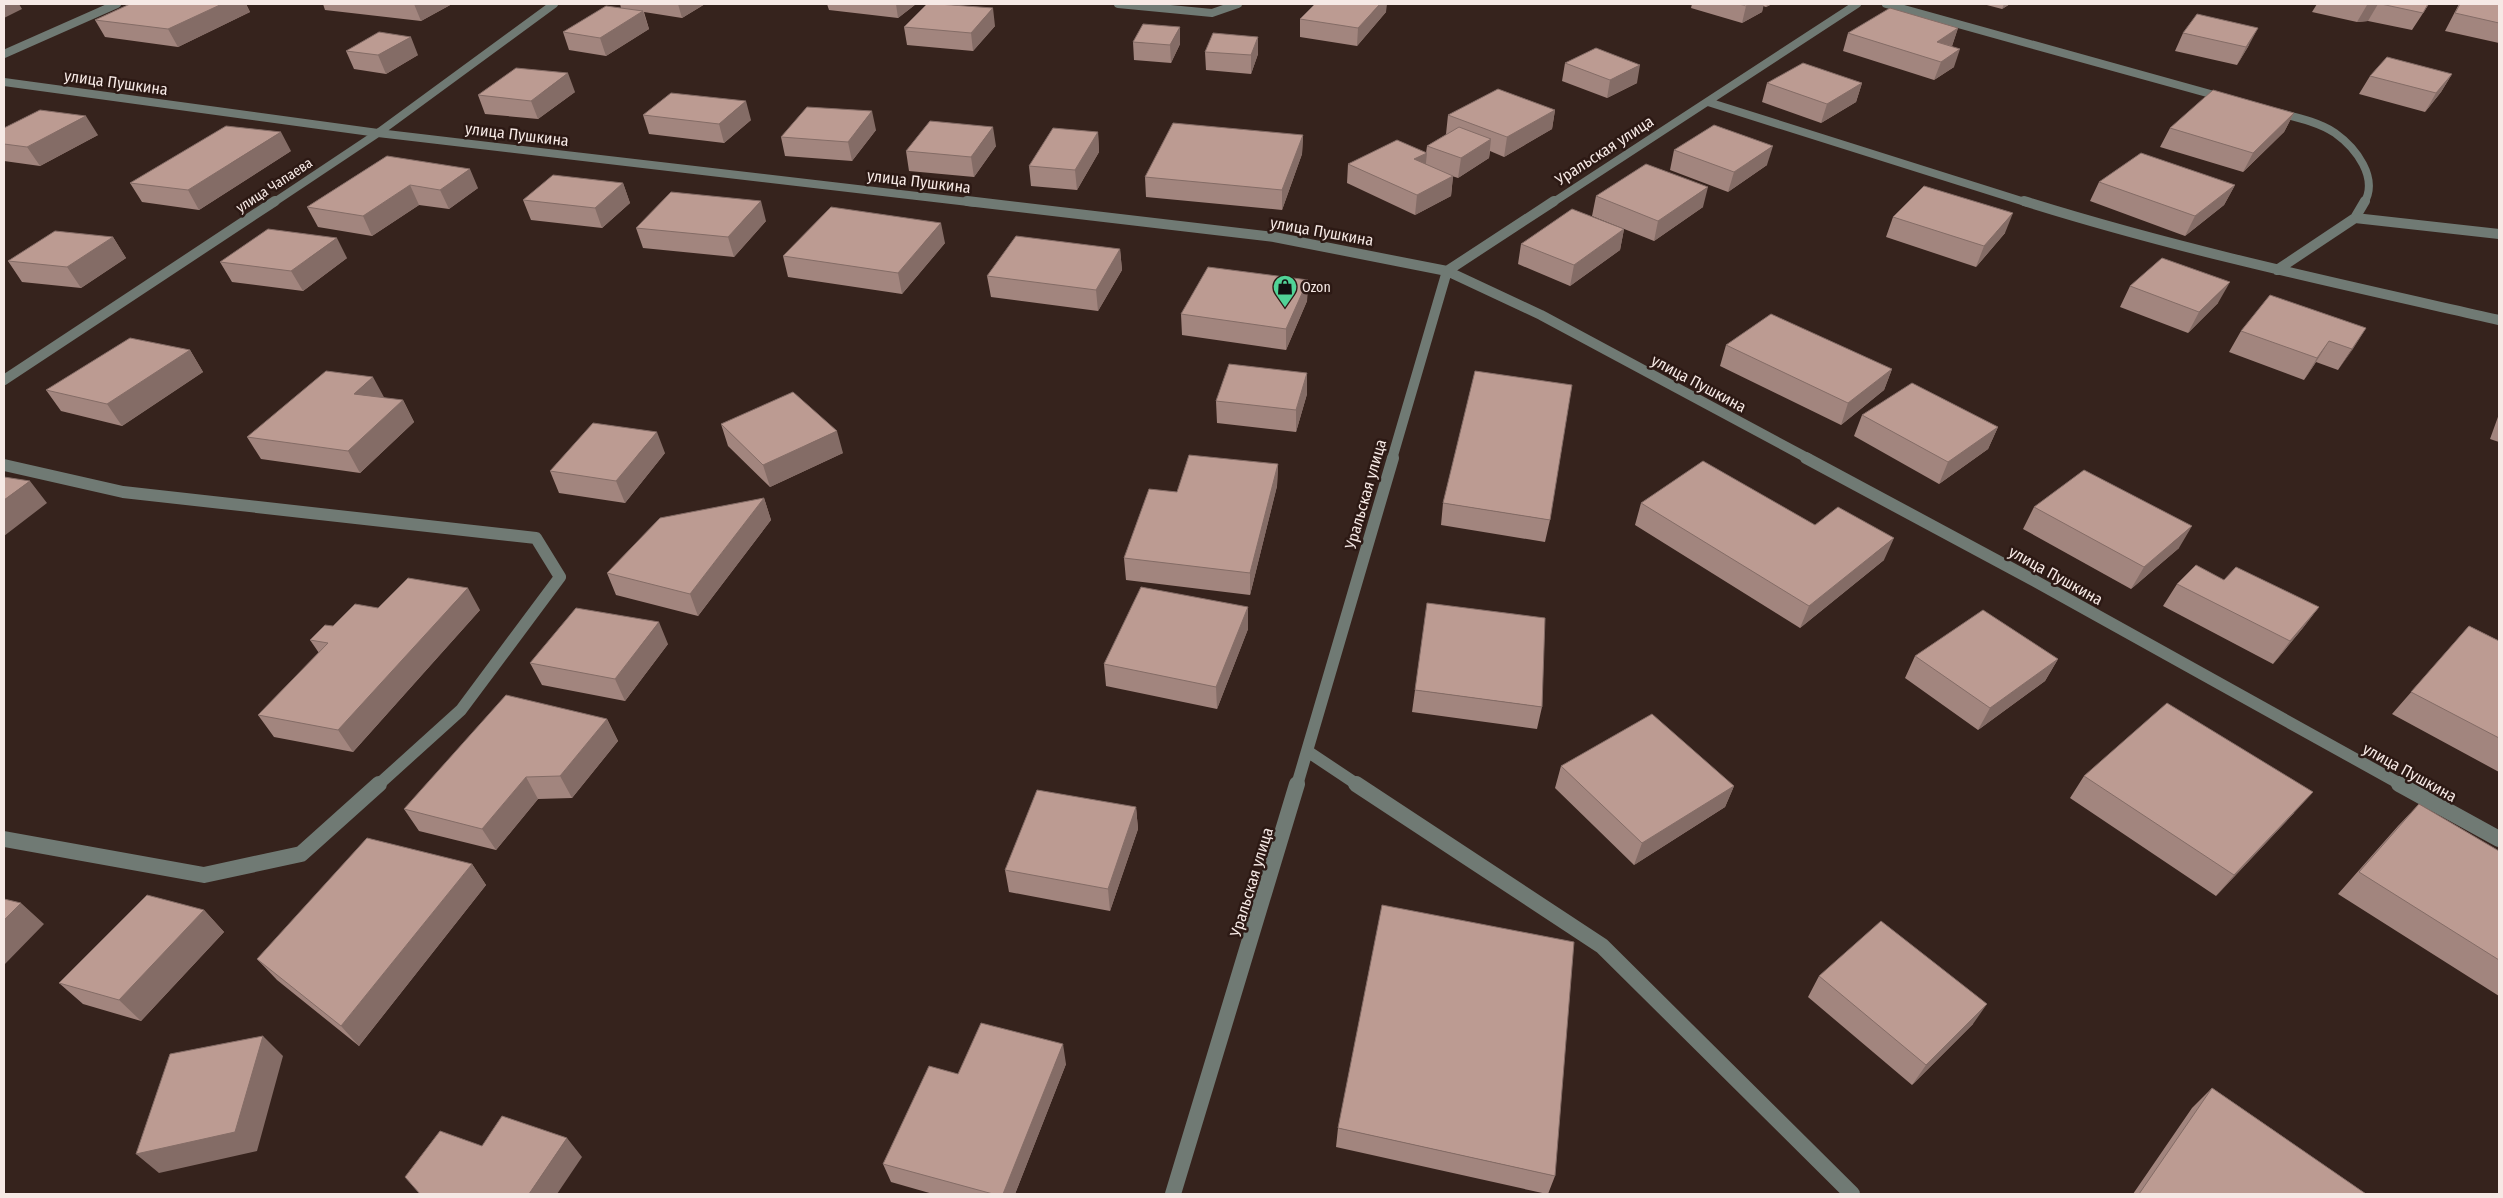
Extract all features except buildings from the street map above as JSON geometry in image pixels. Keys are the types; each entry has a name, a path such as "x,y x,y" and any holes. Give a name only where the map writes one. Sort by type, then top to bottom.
{"street":[{"path":"4,54 117,4"},
{"name":"улица Чапаева","path":"4,380 378,133 554,4"},
{"path":"1118,4 1212,13 1238,4"},
{"name":"Уральская улица","path":"1173,1194 1307,751 1446,272 1857,4"},
{"path":"1886,4 2236,100"},
{"name":"улица Пушкина","path":"4,82 378,133 1274,238 1363,253 1446,272 1541,316 2035,580 2499,839"},
{"path":"1708,102 2109,228 2277,270 2499,320"},
{"path":"2264,108 2302,119 2335,133 2355,152 2369,174 2368,196 2355,218 2277,270"},
{"path":"2355,218 2499,234"},
{"path":"4,465 122,492 536,538 560,577 461,710 301,854 204,875 4,839"},
{"path":"1307,751 1602,946 1852,1194"}],"place":[{"name":"Ozon","path":"1285,308"}]}
